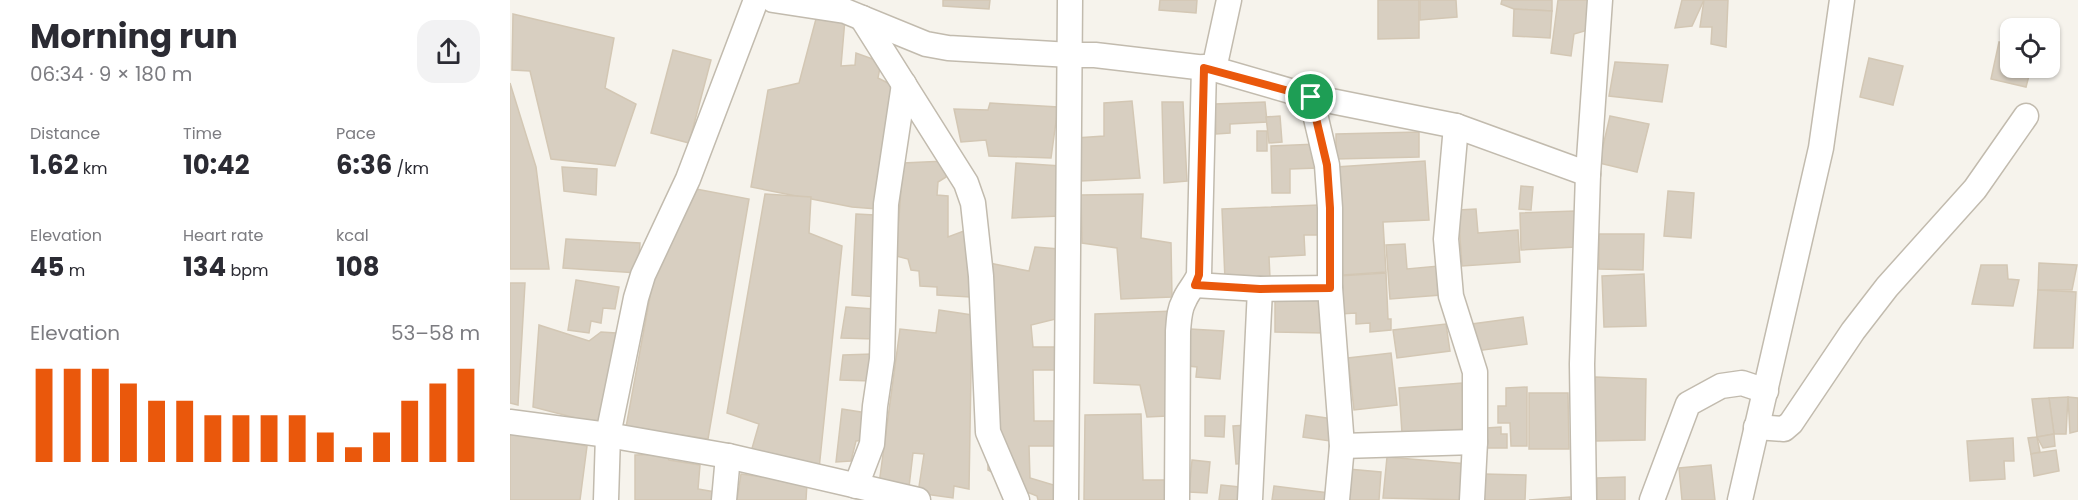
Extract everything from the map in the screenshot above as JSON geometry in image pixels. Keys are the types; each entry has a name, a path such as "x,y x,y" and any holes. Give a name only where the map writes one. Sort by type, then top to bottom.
{"street":[{"path":"606,500 608,435 636,298 643,275 688,179 756,0"},
{"path":"773,0 845,11 926,44 948,48 1071,56 1095,55 1209,68 1311,97 1456,126 1588,174"},
{"path":"1066,500 1070,0"},
{"path":"1177,500 1179,313 1184,299 1195,285 1199,275 1209,68 1229,0"},
{"path":"1584,500 1582,364 1588,174 1600,0"},
{"path":"1740,500 1821,148 1842,0"},
{"path":"862,18 966,183 973,203 981,276 988,432 1017,500"},
{"path":"856,486 872,444 874,406 882,359 883,232 904,84"},
{"path":"1311,97 1327,165 1330,208 1330,288 1342,446 1337,500"},
{"path":"1756,427 1784,429 1791,423 1860,322 1887,287 1975,189 2026,116"},
{"path":"1456,126 1446,239 1451,296 1475,372 1476,442 1472,500"},
{"path":"1195,285 1260,289 1330,288"},
{"path":"1250,500 1260,289"},
{"path":"1652,500 1688,404 1720,386 1742,383 1766,391"},
{"path":"510,422 608,435 728,456 918,500"},
{"path":"1342,446 1476,442"},
{"path":"724,500 728,456"}],"building":[{"path":"943,0 990,0 989,9 943,6"},
{"path":"1160,0 1197,0 1196,13 1159,10"},
{"path":"1378,0 1419,0 1419,38 1378,39"},
{"path":"1420,0 1456,0 1457,17 1420,20"},
{"path":"1502,0 1552,0 1552,11 1514,9 1501,4"},
{"path":"1558,0 1589,0 1588,30 1574,34 1571,56 1551,53"},
{"path":"1682,0 1704,0 1692,26 1675,28"},
{"path":"1704,0 1728,0 1726,47 1711,44 1712,27 1700,27"},
{"path":"1514,9 1552,11 1550,38 1513,36"},
{"path":"513,14 614,38 605,88 636,104 615,166 551,159 530,71 512,70"},
{"path":"817,15 845,19 841,66 855,65 856,53 881,62 878,78 896,87 877,209 852,207 751,187 768,90 799,83"},
{"path":"1999,42 2000,78 2028,78 2026,87 1991,79"},
{"path":"673,50 711,60 689,143 651,133"},
{"path":"1869,58 1903,66 1893,105 1860,97"},
{"path":"1615,62 1668,65 1662,102 1609,96"},
{"path":"510,83 536,167 549,269 510,269"},
{"path":"1132,101 1140,178 1081,181 1076,138 1104,136 1104,103"},
{"path":"1162,102 1183,102 1187,181 1164,183"},
{"path":"1265,102 1267,122 1230,124 1230,133 1216,134 1215,104"},
{"path":"990,103 1058,107 1051,158 989,156 986,140 961,142 954,109 988,110"},
{"path":"1280,116 1282,142 1269,143 1266,117"},
{"path":"1610,116 1649,124 1637,172 1599,163"},
{"path":"1257,131 1267,131 1267,151 1257,151"},
{"path":"1419,132 1419,157 1336,159 1336,134"},
{"path":"1317,144 1318,168 1290,169 1290,193 1272,193 1271,146"},
{"path":"945,161 946,177 938,182 937,195 948,196 948,237 969,229 970,297 937,295 937,287 920,286 919,271 911,270 908,259 896,256 903,163"},
{"path":"1425,161 1429,220 1383,222 1386,272 1343,275 1336,167"},
{"path":"1016,163 1061,166 1060,216 1012,218"},
{"path":"562,167 597,169 596,195 564,191"},
{"path":"1521,186 1533,187 1531,210 1519,209"},
{"path":"696,189 749,199 708,439 626,427 653,280"},
{"path":"1668,191 1694,193 1691,238 1664,236"},
{"path":"765,194 811,197 809,233 842,246 819,469 751,452 759,424 727,413"},
{"path":"1143,194 1141,238 1171,243 1172,297 1121,299 1117,248 1082,243 1081,195"},
{"path":"1319,205 1320,235 1304,235 1305,255 1269,257 1270,278 1225,280 1222,209"},
{"path":"1476,209 1478,233 1518,230 1520,262 1462,266 1458,210"},
{"path":"1575,211 1576,247 1521,250 1520,213"},
{"path":"856,214 875,215 878,297 852,295"},
{"path":"1599,234 1644,234 1643,270 1599,269"},
{"path":"566,239 640,243 638,273 563,268"},
{"path":"1405,244 1407,269 1439,266 1441,295 1390,299 1386,245"},
{"path":"1035,247 1059,249 1060,318 1031,325 1033,347 1062,347 1060,370 1033,370 1034,421 1056,421 1058,446 1029,446 1030,478 1057,486 1057,500 1038,500 1037,496 988,470 989,263 1029,271"},
{"path":"2039,263 2077,265 2072,290 2038,290"},
{"path":"1981,265 2007,265 2008,279 2019,280 2013,306 1972,304"},
{"path":"1386,273 1388,319 1391,319 1391,330 1370,332 1370,323 1356,324 1356,313 1340,314 1338,276"},
{"path":"1644,274 1646,326 1604,327 1602,276"},
{"path":"576,280 619,287 615,309 603,308 601,323 591,321 589,333 568,330"},
{"path":"510,283 525,283 518,405 510,403"},
{"path":"2038,290 2076,292 2073,348 2034,348"},
{"path":"1275,297 1325,298 1325,333 1275,332"},
{"path":"846,307 874,309 875,339 841,338"},
{"path":"939,310 972,315 969,489 954,486 953,498 918,493 924,454 913,453 909,487 879,484 900,329 936,333"},
{"path":"1174,311 1167,416 1147,417 1140,385 1094,383 1095,314"},
{"path":"1523,317 1527,344 1476,351 1472,324"},
{"path":"1446,324 1450,351 1397,358 1393,330"},
{"path":"539,325 589,341 601,332 616,333 603,425 533,407"},
{"path":"1190,329 1224,331 1220,379 1196,377 1197,367 1188,366"},
{"path":"1391,353 1397,405 1354,410 1348,358"},
{"path":"872,354 871,381 840,380 843,355"},
{"path":"1595,377 1646,379 1645,440 1595,441"},
{"path":"1462,383 1464,429 1402,433 1399,388"},
{"path":"1527,387 1527,446 1511,446 1510,423 1498,423 1498,406 1506,406 1506,388"},
{"path":"1529,393 1568,393 1569,449 1529,449"},
{"path":"2068,397 2078,398 2078,431 2070,433"},
{"path":"2068,397 2066,434 2054,434 2049,398"},
{"path":"2049,398 2054,434 2037,437 2032,399"},
{"path":"842,409 867,413 866,440 856,441 851,461 836,462"},
{"path":"1141,414 1143,480 1167,480 1168,500 1084,500 1085,415"},
{"path":"1306,415 1333,419 1330,441 1303,437"},
{"path":"1205,416 1225,416 1224,437 1205,436"},
{"path":"1247,425 1249,463 1236,464 1233,426"},
{"path":"1501,427 1501,434 1507,434 1507,448 1486,448 1486,428"},
{"path":"510,433 587,446 580,500 510,500"},
{"path":"2054,434 2055,446 2043,448 2037,437"},
{"path":"2037,437 2040,452 2031,454 2028,438"},
{"path":"2013,438 2014,461 2004,461 2005,479 1970,481 1967,441"},
{"path":"2056,450 2059,471 2034,476 2031,454"},
{"path":"666,454 669,460 700,465 698,489 715,492 715,500 635,500 635,455"},
{"path":"1387,457 1468,464 1465,500 1383,498"},
{"path":"1192,460 1210,462 1207,493 1189,492"},
{"path":"1711,465 1715,500 1682,500 1679,468"},
{"path":"1348,469 1381,472 1379,500 1346,500"},
{"path":"741,474 807,483 806,500 737,500"},
{"path":"1484,474 1526,475 1525,500 1484,500"},
{"path":"1625,477 1625,500 1597,500 1597,478"},
{"path":"1221,485 1249,488 1248,500 1219,500"},
{"path":"1274,486 1329,493 1329,500 1272,500"},
{"path":"1570,497 1570,500 1529,500"}],"route":[{"path":"1204,68 1311,97 1327,165 1330,208 1330,288 1260,289 1195,285 1199,275 1204,68"}]}
